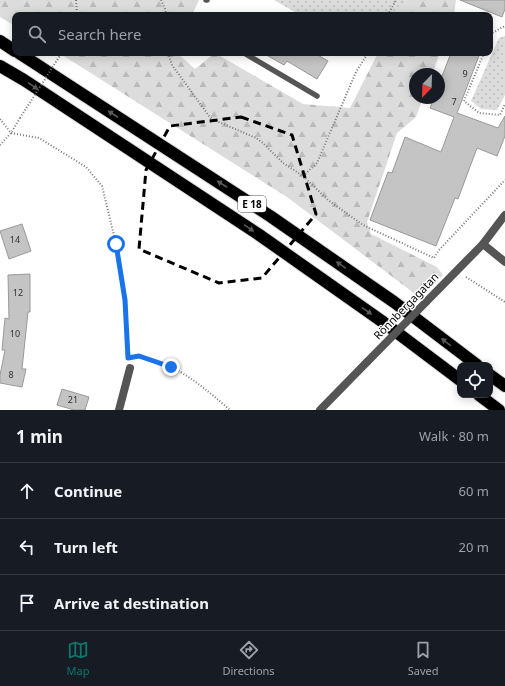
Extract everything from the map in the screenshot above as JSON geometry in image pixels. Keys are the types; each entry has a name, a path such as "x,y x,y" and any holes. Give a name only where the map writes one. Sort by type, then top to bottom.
{"highway":[{"path":"0,41 12,48"},
{"name":"E 18","path":"24,56 270,216 394,302 473,362"},
{"name":"E 18","path":"0,66 24,80 258,234 383,322 457,378"},
{"path":"493,377 505,386"},
{"path":"483,398 498,410"}],"street":[{"name":"Rönnbergagatan","path":"320,410 483,244 505,215"},
{"path":"483,244 505,262"},
{"path":"119,410 130,368"}],"lane":[{"path":"249,56 317,96"}],"path":[{"path":"76,0 77,12"},
{"path":"161,0 166,12"},
{"path":"390,12 396,0"},
{"path":"493,32 505,26"},
{"path":"0,145 11,133 59,56"},
{"path":"169,56 172,66 209,116 217,122 256,138 283,163 303,176 328,200 363,225 434,258 439,250 505,180"},
{"path":"303,176 317,163 356,72 366,56"},
{"path":"483,56 464,101 479,113 500,114 505,104"},
{"path":"0,120 11,133 38,138 86,167 102,186 116,244 125,300 128,358 130,368"},
{"path":"466,277 505,302"},
{"path":"128,358 139,356 171,367 198,383 230,410"}],"highlighted area":[{"path":"241,117 292,135 316,214 262,278 219,283 139,249 146,170 170,126"}],"green space":[{"path":"0,0 199,0 193,12 12,12 12,24 0,17"},
{"path":"274,0 407,0 401,12 295,12"},
{"path":"407,0 456,0 454,12 401,12"},
{"path":"505,36 505,95 497,110 481,109 471,101 491,56 493,56 493,52 499,38"},
{"path":"64,56 180,56 195,69 211,56 220,56 303,104 350,108 376,56 439,56 434,68 409,68 409,104 421,104 416,117 397,133 367,222 371,234 437,267 443,275 419,297 287,197"}],"building":[{"path":"460,0 505,0 505,9 502,17 493,12"},
{"path":"268,56 319,56 328,61 317,79 287,61 284,65"},
{"path":"450,56 479,56 457,113 498,128 505,116 505,136 497,156 477,148 458,199 455,198 436,246 370,220 388,172 392,173 405,137 441,152 454,117 430,108 432,104 445,104 445,68"},
{"path":"22,224 31,251 9,259 0,231"},
{"path":"30,274 30,312 28,312 22,369 26,369 22,387 0,383 0,375 5,350 2,350 5,318 9,319 8,275"},
{"path":"62,389 89,397 85,410 74,410 57,405"}],"route":[{"path":"116,244 125,300 128,358 139,356 171,367"}]}
